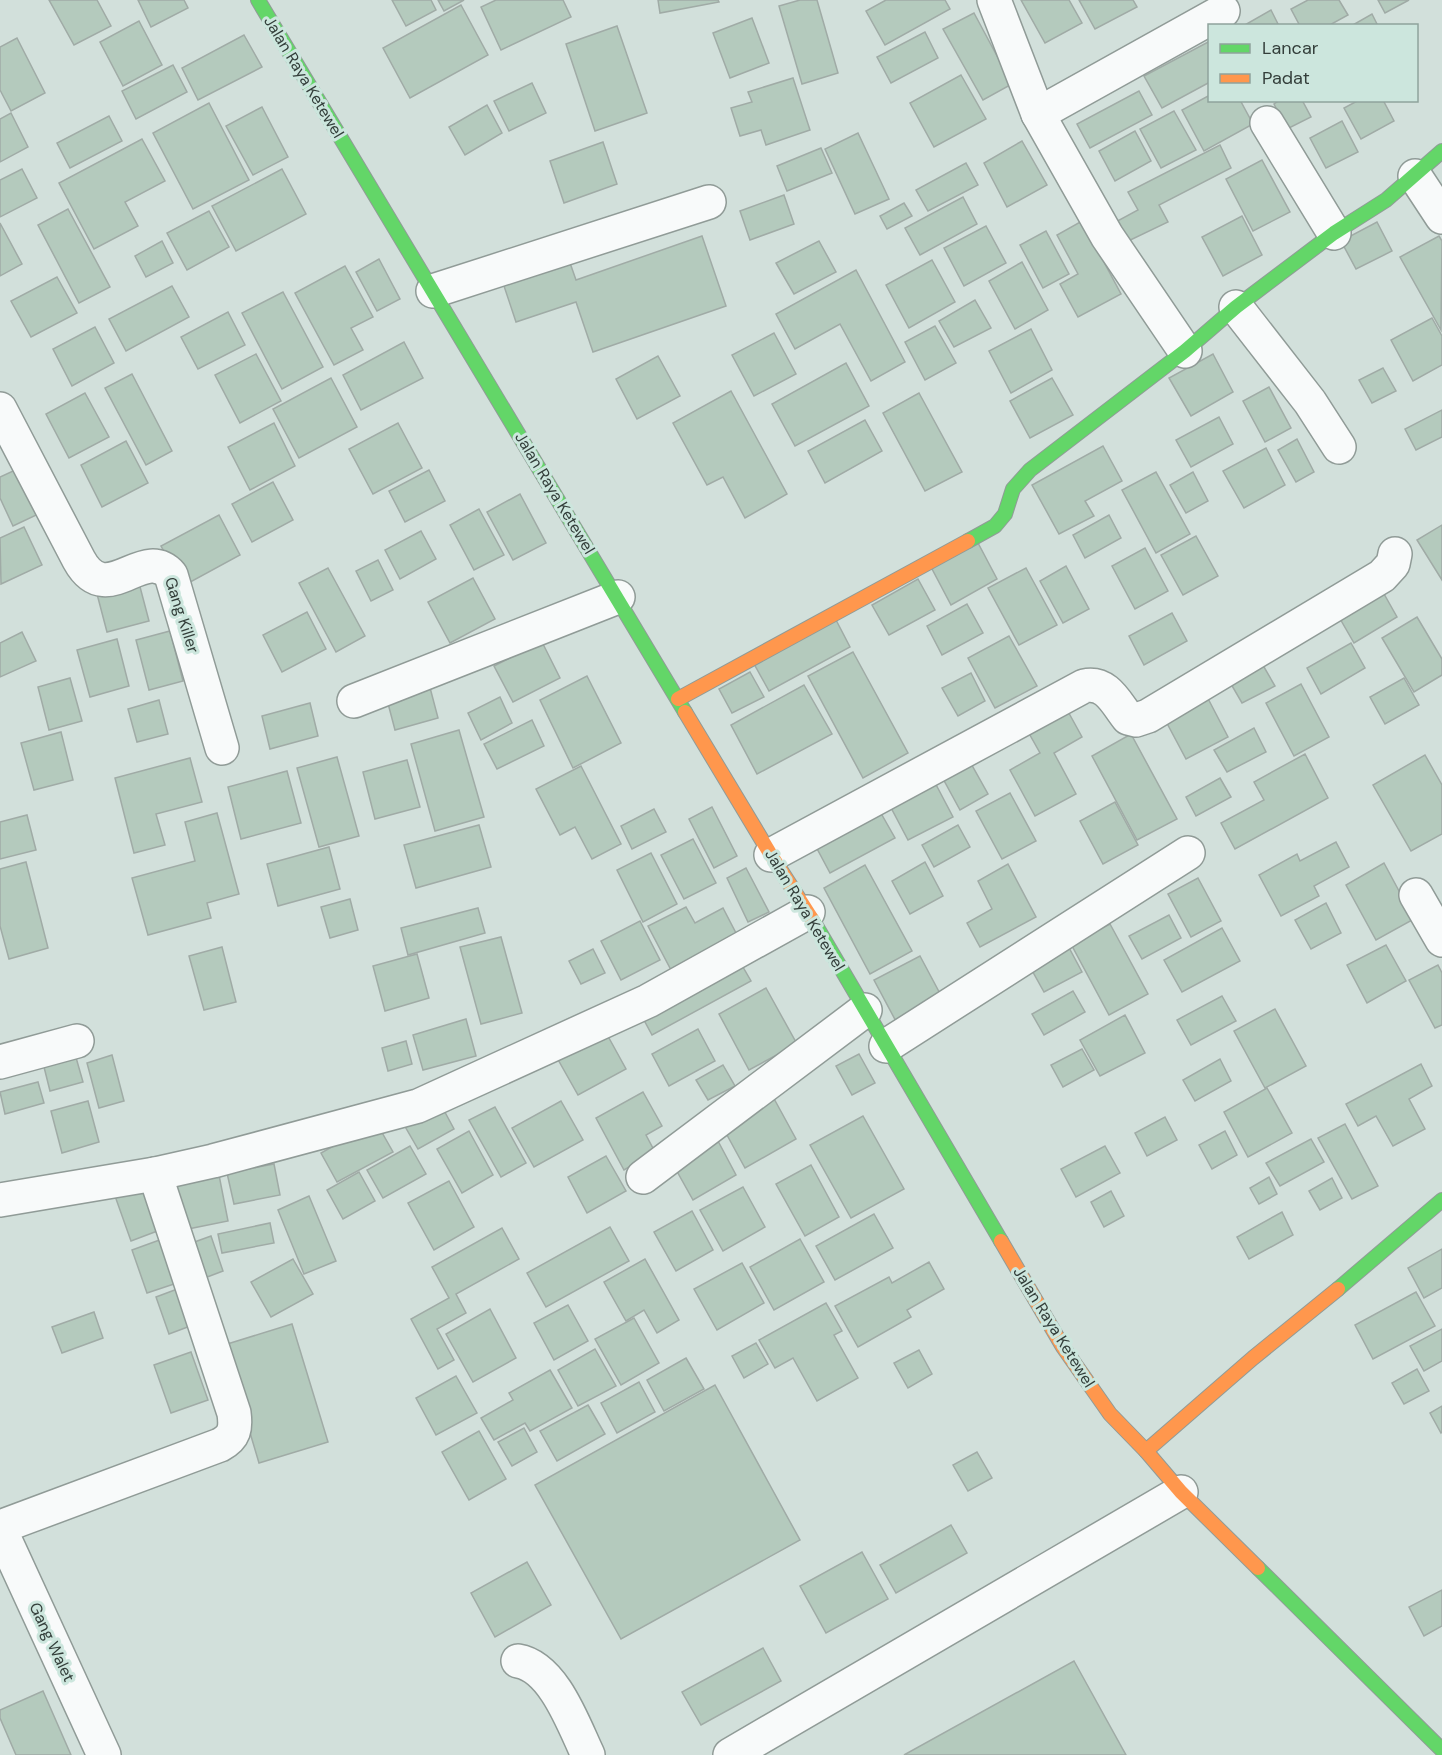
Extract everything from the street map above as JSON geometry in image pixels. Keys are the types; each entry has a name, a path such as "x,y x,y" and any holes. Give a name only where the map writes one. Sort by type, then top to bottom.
{"main road":[{"name":"Jalan Raya Ketewel","path":"258,0 771,855 808,912 1064,1347 1110,1414 1181,1492 1442,1750"},
{"path":"678,699 995,526 1005,514 1013,489 1030,470 1185,351 1236,307 1334,233 1386,200 1442,151"},
{"path":"1146,1451 1442,1200"}],"street":[{"path":"994,0 1038,114 1107,236 1185,351"},
{"path":"1038,114 1223,11"},
{"path":"1267,123 1334,233"},
{"path":"1415,176 1442,217"},
{"path":"433,291 709,202"},
{"path":"1236,307 1310,402 1339,447"},
{"name":"Gang Killer","path":"0,409 84,569 92,578 111,579 150,566 165,568 171,575 222,748"},
{"path":"771,855 1084,686 1093,684 1105,688 1128,718 1136,720 1148,716 1382,576 1393,564 1395,555"},
{"path":"354,701 618,597"},
{"path":"886,1046 1188,853"},
{"path":"1416,895 1442,940"},
{"path":"0,1200 155,1174 213,1161 418,1106 648,1001 808,912"},
{"path":"643,1177 865,1010"},
{"path":"0,1062 77,1041"},
{"path":"0,1528 220,1445 232,1436 236,1429 234,1413 155,1174"},
{"path":"730,1755 1181,1492"},
{"name":"Gang Walet","path":"0,1528 104,1755"},
{"path":"518,1661 528,1663 540,1672 559,1695 588,1755"}],"building":[{"path":"49,0 97,0 111,26 74,45"},
{"path":"138,0 184,0 188,8 151,27"},
{"path":"392,0 431,0 436,10 406,26"},
{"path":"438,0 464,0 444,11"},
{"path":"496,0 563,0 571,17 501,50 481,7"},
{"path":"658,0 718,0 719,2 660,13"},
{"path":"800,0 817,0 838,73 802,84 779,6"},
{"path":"886,0 945,0 950,9 885,45 866,11"},
{"path":"1021,0 1069,0 1082,23 1045,43"},
{"path":"1079,0 1133,0 1137,7 1095,29"},
{"path":"1308,0 1339,0 1348,15 1332,24 1299,24 1291,9"},
{"path":"1378,0 1409,0 1385,13"},
{"path":"461,5 488,55 410,98 383,48"},
{"path":"1271,10 1278,24 1246,24"},
{"path":"974,13 1012,84 983,100 943,29"},
{"path":"1372,14 1377,24 1354,24"},
{"path":"752,18 769,63 730,78 713,33"},
{"path":"139,21 162,65 123,86 100,42"},
{"path":"617,26 647,113 595,131 566,44"},
{"path":"925,32 938,58 891,83 877,57"},
{"path":"244,35 262,67 198,100 182,68"},
{"path":"17,38 45,93 11,111 0,90 0,47"},
{"path":"1208,42 1208,83 1162,108 1144,76"},
{"path":"173,65 187,92 136,119 122,91"},
{"path":"961,75 986,119 934,147 910,103"},
{"path":"793,78 810,130 766,145 761,130 740,136 731,108 752,102 748,92"},
{"path":"532,83 546,113 509,131 494,101"},
{"path":"1139,91 1152,115 1090,148 1077,124"},
{"path":"1208,96 1208,102 1241,102 1253,124 1204,151 1182,110"},
{"path":"1303,102 1311,117 1287,129 1274,104"},
{"path":"1355,102 1384,102 1394,121 1361,139 1344,108"},
{"path":"209,103 249,180 193,209 153,133"},
{"path":"487,105 502,133 465,155 449,127"},
{"path":"262,107 288,157 253,175 226,126"},
{"path":"1174,111 1196,150 1161,168 1140,129"},
{"path":"11,113 28,147 0,162 0,119"},
{"path":"109,116 122,141 70,168 57,143"},
{"path":"1342,121 1358,152 1326,168 1310,138"},
{"path":"1135,131 1151,161 1115,181 1099,151"},
{"path":"858,133 889,199 855,214 825,149"},
{"path":"142,139 165,181 125,202 138,226 94,249 59,183"},
{"path":"1022,141 1047,185 1007,207 984,163"},
{"path":"603,142 617,184 564,203 550,161"},
{"path":"1220,145 1231,168 1159,205 1168,222 1120,245 1110,225 1138,210 1128,192"},
{"path":"821,148 832,173 787,191 777,166"},
{"path":"1262,160 1290,212 1253,231 1226,179"},
{"path":"966,163 978,185 928,211 916,190"},
{"path":"22,169 37,198 0,217 0,180"},
{"path":"282,169 306,214 236,251 212,206"},
{"path":"784,195 794,224 750,240 740,211"},
{"path":"963,197 977,224 920,255 905,228"},
{"path":"904,203 912,216 887,229 880,216"},
{"path":"68,209 110,287 79,303 38,225"},
{"path":"209,211 229,247 187,270 167,233"},
{"path":"1242,216 1262,255 1223,276 1202,237"},
{"path":"1082,221 1121,294 1078,317 1060,284 1078,274 1057,235"},
{"path":"1377,222 1392,251 1356,269 1341,241"},
{"path":"0,223 22,264 0,276"},
{"path":"986,226 1006,263 964,286 944,248"},
{"path":"1046,231 1069,274 1043,288 1020,245"},
{"path":"702,236 726,306 593,352 576,302 516,322 503,283 569,260 576,280"},
{"path":"1439,236 1442,241 1441,330 1400,257"},
{"path":"162,241 173,263 146,277 135,256"},
{"path":"819,241 836,272 794,294 776,263"},
{"path":"379,259 400,299 377,311 356,272"},
{"path":"932,260 955,302 909,328 886,285"},
{"path":"1022,262 1048,310 1015,329 989,281"},
{"path":"345,266 373,317 351,328 363,350 334,365 295,293"},
{"path":"856,270 905,362 871,381 840,324 795,349 776,314"},
{"path":"57,277 77,313 31,337 11,301"},
{"path":"172,286 189,317 126,351 109,319"},
{"path":"283,292 323,367 282,389 242,313"},
{"path":"975,300 991,328 954,347 939,321"},
{"path":"228,312 245,345 198,369 181,337"},
{"path":"1432,318 1442,336 1442,365 1413,381 1391,340"},
{"path":"935,326 956,363 925,380 905,342"},
{"path":"95,327 114,363 72,386 53,349"},
{"path":"1031,329 1052,370 1011,393 989,351"},
{"path":"774,333 796,374 754,396 732,355"},
{"path":"404,342 423,378 361,410 343,375"},
{"path":"256,354 281,401 240,423 215,375"},
{"path":"1213,354 1233,392 1191,416 1169,378"},
{"path":"658,356 680,396 637,419 616,379"},
{"path":"846,363 869,406 795,446 772,404"},
{"path":"1383,368 1396,391 1372,403 1359,380"},
{"path":"132,374 172,451 146,465 105,388"},
{"path":"331,378 357,427 299,458 273,409"},
{"path":"1052,378 1073,415 1030,438 1010,401"},
{"path":"1269,387 1291,428 1265,442 1243,401"},
{"path":"731,391 787,494 745,518 723,477 707,485 673,423"},
{"path":"85,393 109,437 69,458 46,414"},
{"path":"919,393 962,472 925,491 883,413"},
{"path":"1442,410 1442,437 1416,450 1405,429"},
{"path":"1219,417 1233,444 1191,467 1176,440"},
{"path":"865,420 882,451 825,483 808,451"},
{"path":"274,423 295,466 250,490 228,447"},
{"path":"398,423 422,468 373,494 349,449"},
{"path":"1297,439 1314,472 1296,482 1278,450"},
{"path":"126,441 148,483 102,507 81,465"},
{"path":"1103,446 1122,481 1085,501 1094,516 1059,534 1032,485"},
{"path":"1266,448 1285,485 1244,508 1223,471"},
{"path":"26,465 47,510 13,526 0,498 0,477"},
{"path":"429,470 445,501 405,522 389,491"},
{"path":"1156,472 1190,534 1156,553 1122,490"},
{"path":"1193,472 1208,501 1186,513 1170,485"},
{"path":"273,482 293,520 252,542 232,504"},
{"path":"520,494 546,543 513,560 487,512"},
{"path":"479,509 504,555 474,570 450,525"},
{"path":"219,515 240,555 183,586 161,546"},
{"path":"1109,515 1121,538 1085,558 1073,535"},
{"path":"1442,525 1442,580 1417,540"},
{"path":"24,527 42,565 1,584 0,538"},
{"path":"421,531 436,559 400,579 385,550"},
{"path":"1196,536 1218,576 1183,595 1161,555"},
{"path":"977,541 997,579 951,605 931,567"},
{"path":"1145,548 1168,591 1135,609 1112,566"},
{"path":"378,560 393,590 371,601 356,571"},
{"path":"1066,566 1089,609 1063,623 1040,581"},
{"path":"328,568 365,636 336,652 299,583"},
{"path":"1026,568 1057,625 1019,645 988,588"},
{"path":"473,578 495,619 450,643 428,602"},
{"path":"918,579 935,610 889,635 872,605"},
{"path":"139,583 149,621 107,632 97,594"},
{"path":"1379,585 1397,617 1354,643 1335,610"},
{"path":"967,604 983,633 942,655 927,626"},
{"path":"307,612 326,649 282,672 263,635"},
{"path":"1172,613 1187,641 1144,665 1129,636"},
{"path":"1417,617 1442,659 1442,675 1414,692 1382,638"},
{"path":"835,618 850,647 769,691 753,662"},
{"path":"170,631 183,681 149,690 136,640"},
{"path":"22,632 36,661 0,677 0,643"},
{"path":"1009,636 1037,686 995,708 968,658"},
{"path":"117,639 129,686 90,697 77,650"},
{"path":"542,642 560,678 513,702 494,666"},
{"path":"1351,643 1365,668 1321,694 1307,668"},
{"path":"853,652 908,753 863,778 808,676"},
{"path":"1257,655 1275,686 1242,703 1224,672"},
{"path":"750,672 764,697 732,713 719,689"},
{"path":"971,673 985,701 958,716 942,688"},
{"path":"587,676 621,743 573,768 540,700"},
{"path":"70,678 82,721 49,730 38,687"},
{"path":"1404,678 1419,705 1385,724 1370,697"},
{"path":"428,680 438,718 395,730 385,692"},
{"path":"1301,684 1329,737 1294,756 1266,703"},
{"path":"804,685 832,734 757,774 731,725"},
{"path":"1203,689 1228,737 1186,759 1161,712"},
{"path":"500,697 512,723 481,740 468,713"},
{"path":"159,700 168,734 137,742 128,709"},
{"path":"310,703 318,736 270,749 262,716"},
{"path":"1065,706 1082,737 1054,753 1076,794 1035,816 1010,770 1040,753 1026,728"},
{"path":"532,720 544,746 497,769 484,744"},
{"path":"1254,728 1266,752 1227,772 1214,750"},
{"path":"459,730 484,817 435,831 411,744"},
{"path":"61,732 73,780 34,790 21,743"},
{"path":"1131,734 1177,819 1137,840 1092,756"},
{"path":"1305,754 1328,798 1235,849 1221,823 1264,800 1254,782"},
{"path":"1425,755 1442,785 1442,834 1411,851 1373,785"},
{"path":"337,757 359,836 319,847 297,768"},
{"path":"190,758 202,802 156,814 165,845 134,853 115,778"},
{"path":"407,760 420,807 375,819 363,772"},
{"path":"969,760 988,794 960,810 941,775"},
{"path":"581,766 621,844 592,859 575,827 560,835 536,789"},
{"path":"287,771 301,823 241,839 228,787"},
{"path":"932,777 953,817 908,840 888,802"},
{"path":"1220,778 1231,797 1196,816 1186,797"},
{"path":"1010,793 1036,841 1002,859 976,811"},
{"path":"1115,802 1138,845 1103,864 1080,821"},
{"path":"712,807 737,856 714,868 689,819"},
{"path":"878,808 895,838 830,873 814,843"},
{"path":"654,809 666,832 632,849 621,826"},
{"path":"217,813 239,894 207,903 211,918 148,935 132,878 195,861 185,822"},
{"path":"27,815 36,850 0,859 0,822"},
{"path":"479,825 491,867 416,888 404,845"},
{"path":"958,825 970,847 934,867 922,845"},
{"path":"693,839 716,883 684,899 661,855"},
{"path":"1336,842 1349,867 1314,886 1319,896 1281,916 1259,875 1297,854 1300,861"},
{"path":"329,847 340,889 278,906 267,864"},
{"path":"651,853 677,904 643,922 617,870"},
{"path":"26,862 48,948 9,959 0,926 0,869"},
{"path":"925,862 943,896 910,914 892,881"},
{"path":"1384,863 1414,919 1376,940 1346,885"},
{"path":"1008,864 1036,917 980,947 967,923 992,909 978,881"},
{"path":"865,865 912,951 870,974 824,888"},
{"path":"746,868 769,912 748,922 727,878"},
{"path":"1198,878 1221,921 1191,937 1168,894"},
{"path":"350,899 358,930 330,938 321,907"},
{"path":"1326,903 1341,933 1311,949 1295,920"},
{"path":"686,907 695,923 723,908 737,935 671,970 648,926"},
{"path":"478,908 485,933 408,955 401,928"},
{"path":"1169,915 1181,938 1142,959 1129,936"},
{"path":"640,921 660,960 621,980 601,941"},
{"path":"1110,924 1148,994 1109,1015 1071,944"},
{"path":"1222,928 1240,961 1182,992 1164,960"},
{"path":"501,937 522,1013 481,1024 460,947"},
{"path":"1067,944 1082,972 1044,992 1029,965"},
{"path":"1386,945 1406,981 1367,1003 1347,965"},
{"path":"222,947 236,1002 204,1010 189,956"},
{"path":"593,949 605,973 581,984 569,961"},
{"path":"417,954 429,998 385,1011 373,966"},
{"path":"736,955 751,981 652,1035 638,1009"},
{"path":"920,956 945,1003 899,1027 874,980"},
{"path":"1438,965 1442,973 1442,1025 1435,1028 1409,980"},
{"path":"766,988 797,1044 749,1070 719,1014"},
{"path":"1073,991 1085,1012 1044,1035 1032,1014"},
{"path":"1222,996 1236,1021 1191,1045 1177,1020"},
{"path":"1275,1009 1306,1066 1265,1088 1234,1031"},
{"path":"1125,1015 1145,1053 1100,1076 1080,1040"},
{"path":"466,1019 476,1056 423,1070 413,1035"},
{"path":"604,1029 626,1069 578,1095 556,1056"},
{"path":"698,1029 715,1061 669,1086 652,1054"},
{"path":"406,1041 412,1064 388,1071 382,1048"},
{"path":"73,1047 83,1082 50,1091 41,1055"},
{"path":"1082,1049 1094,1070 1063,1087 1051,1065"},
{"path":"859,1054 875,1083 852,1095 836,1066"},
{"path":"112,1055 124,1101 99,1108 87,1063"},
{"path":"1220,1059 1231,1081 1195,1101 1183,1080"},
{"path":"1421,1064 1432,1086 1409,1099 1425,1129 1393,1146 1376,1116 1358,1126 1346,1104"},
{"path":"723,1065 735,1086 708,1100 696,1080"},
{"path":"38,1082 44,1103 5,1114 0,1092"},
{"path":"1267,1088 1292,1133 1248,1157 1224,1112"},
{"path":"643,1092 662,1126 646,1135 655,1152 624,1170 596,1118"},
{"path":"772,1095 796,1139 745,1168 721,1124"},
{"path":"88,1101 99,1142 62,1153 51,1111"},
{"path":"561,1101 583,1140 534,1167 512,1128"},
{"path":"440,1103 454,1129 418,1149 403,1123"},
{"path":"495,1107 526,1163 501,1177 469,1120"},
{"path":"863,1116 904,1189 851,1218 810,1145"},
{"path":"1165,1117 1177,1140 1147,1156 1135,1133"},
{"path":"376,1122 393,1152 337,1182 321,1153"},
{"path":"1345,1124 1378,1186 1352,1199 1318,1138"},
{"path":"469,1131 493,1175 462,1193 437,1149"},
{"path":"1225,1131 1237,1155 1212,1169 1199,1145"},
{"path":"1311,1139 1324,1162 1280,1186 1266,1163"},
{"path":"718,1141 736,1175 693,1200 674,1166"},
{"path":"410,1146 426,1174 383,1198 367,1170"},
{"path":"1105,1146 1120,1173 1076,1197 1061,1169"},
{"path":"606,1156 626,1191 587,1213 568,1177"},
{"path":"274,1164 280,1195 234,1204 227,1173"},
{"path":"811,1165 839,1217 805,1236 776,1184"},
{"path":"359,1172 375,1201 343,1219 327,1190"},
{"path":"219,1175 228,1221 178,1231 168,1185"},
{"path":"1269,1177 1277,1194 1259,1204 1250,1188"},
{"path":"1332,1178 1342,1198 1320,1210 1309,1191"},
{"path":"449,1181 474,1227 434,1250 408,1203"},
{"path":"144,1186 160,1230 131,1241 115,1196"},
{"path":"743,1187 765,1227 723,1251 700,1210"},
{"path":"1111,1191 1124,1216 1104,1227 1091,1202"},
{"path":"309,1196 336,1261 304,1274 278,1210"},
{"path":"692,1211 713,1250 676,1271 654,1232"},
{"path":"1282,1212 1293,1235 1249,1259 1237,1237"},
{"path":"874,1214 893,1248 835,1280 816,1246"},
{"path":"270,1223 274,1243 222,1253 218,1234"},
{"path":"610,1227 629,1261 546,1307 527,1273"},
{"path":"502,1228 519,1259 456,1294 466,1313 437,1329 454,1360 438,1369 411,1319 449,1298 432,1267"},
{"path":"211,1236 223,1271 202,1279 189,1244"},
{"path":"165,1238 180,1282 147,1293 132,1250"},
{"path":"800,1239 824,1282 774,1310 750,1267"},
{"path":"1442,1249 1442,1288 1424,1298 1408,1268"},
{"path":"293,1259 313,1294 271,1317 251,1282"},
{"path":"645,1259 679,1320 657,1333 644,1310 626,1321 604,1282"},
{"path":"929,1262 944,1289 907,1310 911,1317 858,1347 835,1306 889,1277 892,1283"},
{"path":"742,1263 764,1303 717,1330 694,1289"},
{"path":"180,1288 193,1325 169,1334 156,1297"},
{"path":"1416,1292 1435,1326 1373,1359 1355,1325"},
{"path":"826,1303 842,1331 834,1335 858,1378 817,1401 793,1358 775,1368 759,1340"},
{"path":"568,1305 588,1341 554,1360 534,1323"},
{"path":"490,1309 516,1358 473,1382 446,1334"},
{"path":"94,1312 103,1338 62,1353 52,1327"},
{"path":"634,1318 659,1363 621,1385 595,1339"},
{"path":"292,1324 328,1442 259,1463 224,1345"},
{"path":"1442,1329 1442,1361 1424,1371 1410,1346"},
{"path":"756,1343 768,1364 744,1378 732,1356"},
{"path":"595,1349 616,1386 578,1406 558,1370"},
{"path":"919,1350 932,1374 908,1388 894,1363"},
{"path":"191,1352 208,1400 171,1413 154,1365"},
{"path":"686,1358 704,1389 664,1411 647,1380"},
{"path":"1417,1369 1429,1391 1404,1404 1392,1383"},
{"path":"550,1370 572,1408 530,1431 525,1423 494,1440 481,1418 513,1400 509,1393"},
{"path":"456,1376 477,1413 436,1435 416,1398"},
{"path":"639,1382 655,1412 617,1433 601,1403"},
{"path":"715,1385 800,1540 621,1639 535,1485"},
{"path":"588,1405 605,1434 557,1461 540,1431"},
{"path":"1442,1406 1442,1432 1441,1433 1430,1413"},
{"path":"524,1428 537,1452 512,1466 498,1442"},
{"path":"479,1431 506,1479 469,1500 442,1452"},
{"path":"977,1452 992,1478 968,1491 953,1465"},
{"path":"951,1525 967,1553 896,1593 880,1565"},
{"path":"862,1552 888,1599 826,1633 800,1586"},
{"path":"527,1562 551,1605 495,1637 471,1593"},
{"path":"1442,1590 1442,1626 1424,1636 1409,1607"},
{"path":"763,1648 781,1681 701,1725 682,1692"},
{"path":"1074,1661 1126,1755 904,1755"},
{"path":"43,1691 71,1755 16,1755 0,1718 0,1710"}],"traffic: fast":[{"path":"258,0 685,712"},
{"path":"968,541 995,526 1005,514 1013,489 1030,470 1185,351 1236,307 1334,233 1386,200 1442,151"},
{"path":"812,919 1001,1241"},
{"path":"1338,1289 1442,1200"},
{"path":"1258,1568 1442,1750"}],"traffic: slow":[{"path":"678,699 968,541"},
{"path":"685,712 812,919"},
{"path":"1001,1241 1063,1347 1110,1414 1181,1492 1258,1568"},
{"path":"1146,1451 1253,1358 1338,1289"}]}
